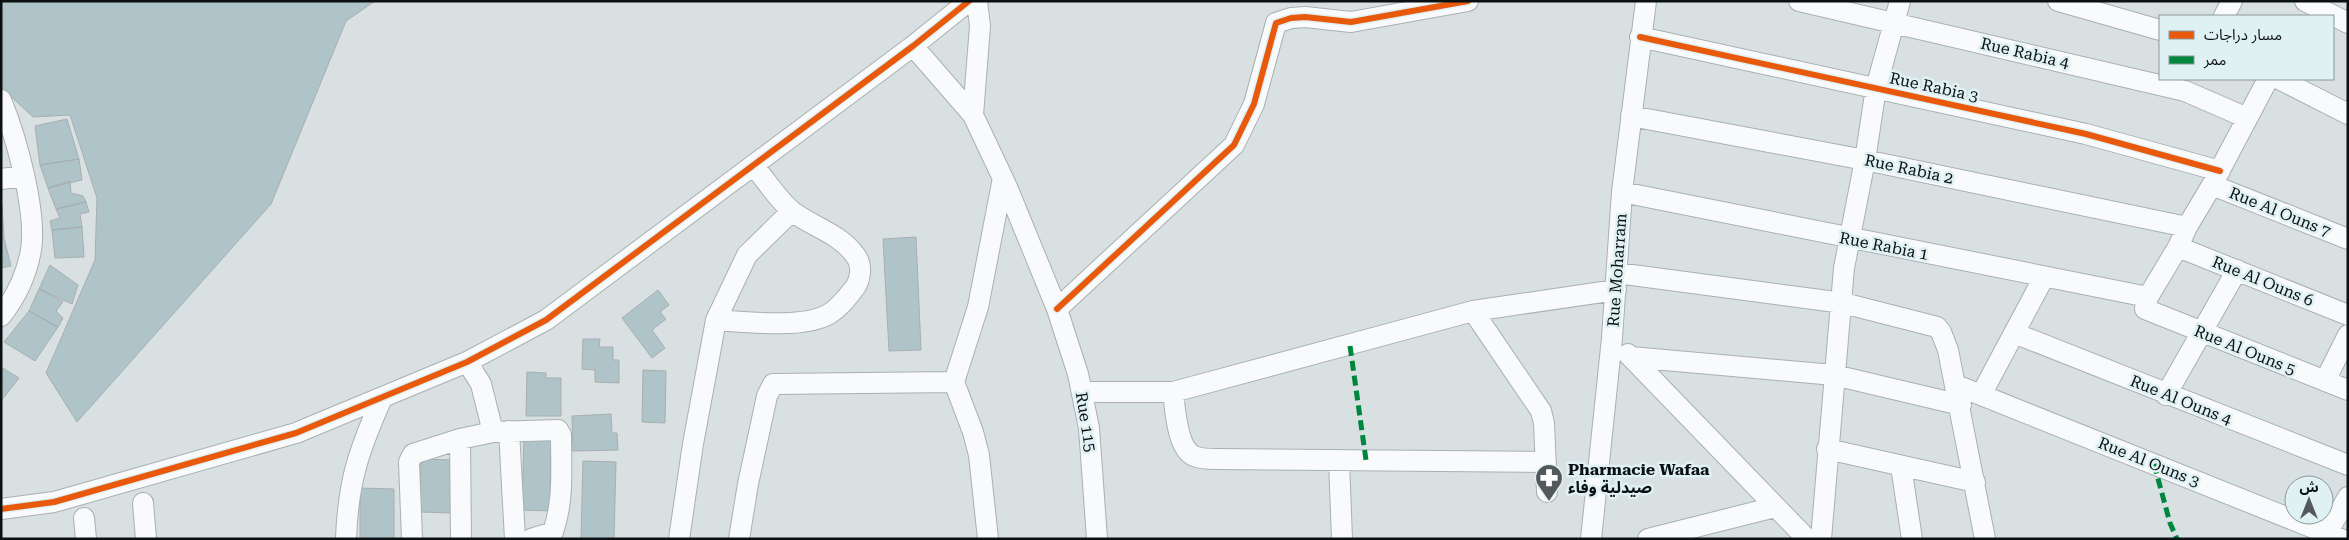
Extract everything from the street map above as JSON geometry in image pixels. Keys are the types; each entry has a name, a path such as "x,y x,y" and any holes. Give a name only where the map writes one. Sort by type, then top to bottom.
{"street":[{"path":"1,509 54,502 296,433 467,362 546,320 913,46 969,1"},
{"path":"973,115 980,26 977,1"},
{"path":"1057,309 1234,145 1254,104 1276,23 1291,18 1351,22 1371,10 1468,1"},
{"name":"Rue Moharram","path":"1592,539 1617,281 1622,192 1646,1"},
{"name":"Rue Rabia 4","path":"1799,1 2159,79"},
{"path":"1821,539 1827,449 1848,239 1865,160 1876,88 1900,1"},
{"path":"2058,1 2159,30"},
{"path":"2225,15 2232,1"},
{"path":"2305,7 2326,15"},
{"path":"2334,18 2348,23"},
{"name":"Rue Rabia 3","path":"1640,37 2086,134 2216,178"},
{"path":"913,46 973,115"},
{"name":"Rue Rabia 4","path":"2165,80 2188,85 2247,118"},
{"path":"2147,302 2187,227 2216,178 2267,80"},
{"path":"2281,80 2348,114"},
{"path":"1,100 16,138 24,176 30,216 31,247 25,276 2,313"},
{"name":"Rue 115","path":"973,115 1003,178 1057,309 1082,392 1089,428 1097,539"},
{"name":"Rue Rabia 2","path":"1631,116 1865,160 2187,227"},
{"path":"716,320 768,324 813,320 829,314 842,304 858,284 860,270 857,257 846,244 791,212 752,166"},
{"path":"1,178 24,176"},
{"path":"988,539 979,455 973,432 954,382 978,307 1003,178"},
{"name":"Rue Al Ouns 7","path":"2216,178 2348,239"},
{"name":"Rue Rabia 1","path":"1622,192 2044,277 2147,302"},
{"path":"680,539 694,436 716,320 747,255 791,212"},
{"name":"Rue Al Ouns 6","path":"2178,247 2348,315"},
{"path":"2166,395 2237,270"},
{"path":"1981,395 2044,277"},
{"path":"1082,392 1173,392 1473,311 1617,281 1843,303 1937,327 1945,340 1956,385 1985,539"},
{"name":"Rue Al Ouns 5","path":"2147,302 2148,312 2348,390"},
{"path":"1473,311 1541,411 1546,462 1546,492"},
{"name":"Rue Al Ouns 4","path":"2014,333 2166,395 2348,465"},
{"path":"2325,381 2348,335"},
{"path":"1612,338 1807,539"},
{"path":"1631,356 1834,375 1960,406"},
{"path":"467,362 481,384 501,431 515,539"},
{"path":"739,539 767,396 773,384 954,382"},
{"name":"Rue Al Ouns 3","path":"1956,385 2334,536"},
{"path":"1173,392 1179,433 1185,450 1194,456 1217,459 1546,462"},
{"path":"346,539 352,476 358,455 382,398"},
{"path":"412,539 410,457 413,454 460,439 501,431 558,430 561,435 561,484 555,524 553,532 532,539"},
{"path":"460,439 461,539"},
{"path":"1827,449 1975,482"},
{"path":"1338,460 1342,539"},
{"path":"1901,466 1912,539"},
{"path":"2334,536 2348,497"},
{"path":"143,503 146,539"},
{"path":"1648,539 1776,507"},
{"path":"84,518 86,539"}],"building":[{"path":"1,1 375,1 346,21 271,204 77,422 46,373 95,260 97,198 70,115 33,117 1,87"},
{"path":"67,119 79,159 40,165 35,126"},
{"path":"79,159 82,180 48,188 40,165"},
{"path":"70,181 71,193 83,196 86,202 56,209 48,188"},
{"path":"86,202 89,212 80,214 82,227 52,230 50,221 60,218 56,209"},
{"path":"2,206 4,238 1,238"},
{"path":"82,227 84,257 55,258 52,230"},
{"path":"916,237 921,350 889,351 883,239"},
{"path":"1,238 4,238 11,266 1,268"},
{"path":"50,265 78,285 72,304 39,289"},
{"path":"39,289 63,302 56,311 63,318 58,327 29,311"},
{"path":"658,290 669,305 660,312 666,319 652,330 665,348 652,358 622,318"},
{"path":"29,311 58,327 35,361 4,342"},
{"path":"583,339 600,339 599,347 613,347 613,360 619,360 619,383 595,382 595,370 582,369"},
{"path":"1,367 19,378 1,401"},
{"path":"643,370 666,371 665,423 642,422"},
{"path":"527,372 546,373 546,378 561,378 561,416 526,416"},
{"path":"611,414 612,433 617,433 618,450 573,451 572,416"},
{"path":"524,438 551,439 550,511 522,510"},
{"path":"421,459 454,460 453,513 420,512"},
{"path":"583,461 616,462 614,539 581,539"},
{"path":"360,488 394,489 394,539 360,539"}],"marked path":[{"path":"1350,346 1366,460"},
{"path":"2154,464 2170,523 2177,539"}],"cycle path":[{"path":"1,509 54,502 296,433 467,362 546,320 913,46 969,1"},
{"path":"1057,309 1234,145 1254,104 1276,23 1291,18 1305,17 1351,22 1468,1"},
{"path":"1640,37 2086,134 2220,171"}],"place":[{"name":"Pharmacie Wafaa صيدلية وفاء","path":"1549,502"}]}
